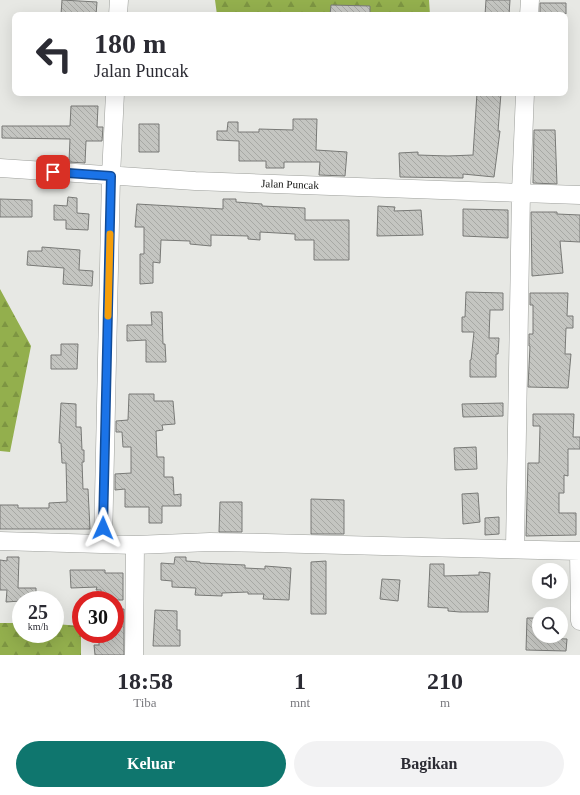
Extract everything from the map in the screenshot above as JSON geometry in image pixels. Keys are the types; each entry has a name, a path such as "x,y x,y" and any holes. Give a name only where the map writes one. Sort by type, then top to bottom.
{"street":[{"path":"118,12 119,0"},
{"path":"529,12 530,0"},
{"path":"103,544 111,176 115,96"},
{"path":"515,548 524,96"},
{"name":"Jalan Puncak","path":"0,168 194,181 580,195"},
{"path":"0,541 135,545 226,542 515,548 580,551 580,621"},
{"path":"134,655 135,545"}],"green space":[{"path":"215,0 429,0 430,12 217,12"},
{"path":"0,289 31,346 10,452 0,451"},
{"path":"0,623 12,623 12,643 64,643 64,625 72,625 72,643 81,643 81,655 0,655"}],"building":[{"path":"62,0 97,2 96,12 61,12"},
{"path":"486,0 510,0 509,12 485,12"},
{"path":"540,3 566,3 566,12 540,12"},
{"path":"331,5 370,6 370,12 330,12"},
{"path":"477,96 501,96 498,131 500,131 494,177 463,174 463,178 400,177 399,153 418,152 418,155 448,156 473,155"},
{"path":"71,106 98,106 97,127 103,127 102,141 86,141 85,163 69,162 70,139 2,138 2,126 70,126"},
{"path":"293,119 317,119 316,150 347,152 345,176 319,175 320,162 284,162 284,168 266,168 266,161 239,161 239,141 217,140 217,131 227,131 228,122 238,122 238,132 259,132 259,129 293,130"},
{"path":"139,124 159,124 159,152 139,152"},
{"path":"534,130 555,130 557,184 533,183"},
{"path":"68,197 77,198 77,213 89,214 88,230 66,229 66,220 54,220 54,205 67,206"},
{"path":"0,199 32,200 32,217 0,217"},
{"path":"223,199 236,199 236,202 262,204 262,206 305,208 305,220 349,220 349,260 314,260 314,240 295,240 295,234 260,232 260,240 248,239 248,236 211,235 211,246 190,244 190,241 161,240 160,263 153,262 153,283 140,284 140,254 144,254 144,227 135,227 137,204 223,209"},
{"path":"378,206 395,207 394,211 421,210 423,235 377,236"},
{"path":"463,209 508,210 508,238 463,236"},
{"path":"531,212 557,212 557,214 580,215 580,242 560,241 563,273 532,276"},
{"path":"42,247 80,250 79,270 93,271 92,286 63,284 64,268 27,265 28,251 42,251"},
{"path":"466,292 503,293 503,310 490,310 489,338 499,338 498,354 496,354 496,377 470,377 470,360 474,332 462,332 462,317 465,317"},
{"path":"530,293 568,293 567,316 573,316 573,328 566,328 565,354 571,354 568,388 528,387 530,346 529,334 533,334 533,305 530,305"},
{"path":"151,312 162,312 163,344 165,344 166,362 146,362 146,340 127,341 127,325 152,325"},
{"path":"61,344 78,344 77,369 51,369 51,355 61,355"},
{"path":"129,394 154,394 154,401 173,401 175,424 162,425 163,430 156,431 157,457 164,457 164,477 173,477 174,495 181,494 181,506 162,506 162,523 149,523 149,507 125,507 125,489 115,490 115,474 131,473 131,447 123,447 122,432 116,432 116,421 128,420"},
{"path":"61,403 76,404 76,427 81,427 82,450 84,450 84,462 82,462 83,489 88,489 90,529 0,529 0,505 18,505 18,508 49,508 49,503 67,502 66,463 62,463 61,443 59,443"},
{"path":"503,403 503,416 463,417 462,404"},
{"path":"533,414 574,414 573,437 580,437 580,449 568,449 568,476 564,475 564,493 559,493 559,513 576,513 576,535 526,536 528,463 539,463 540,426 533,426"},
{"path":"476,447 477,469 455,470 454,448"},
{"path":"478,493 480,522 463,524 462,494"},
{"path":"311,499 344,500 344,534 311,534"},
{"path":"220,502 242,502 242,532 219,532"},
{"path":"499,517 499,534 485,535 485,518"},
{"path":"7,557 19,557 18,588 36,588 36,591 12,591 12,602 6,602 7,590 0,590 0,560 7,561"},
{"path":"175,557 186,557 186,561 200,563 245,565 245,568 265,569 265,566 291,568 289,600 263,599 264,594 248,594 248,592 222,593 222,596 195,595 196,588 172,587 172,581 161,580 161,563 174,564"},
{"path":"326,561 326,614 311,614 311,562"},
{"path":"430,564 444,564 444,576 479,575 479,572 490,573 488,612 448,611 448,608 428,607"},
{"path":"70,570 105,570 105,573 123,573 123,591 101,591 96,590 97,587 71,588"},
{"path":"382,579 400,580 398,601 380,599"},
{"path":"155,610 177,611 177,630 180,630 180,646 153,646"},
{"path":"527,618 532,618 532,643 567,643 566,651 526,650"},
{"path":"99,643 124,643 124,655 95,655 94,645 99,645"}],"slow traffic":[{"path":"108,316 110,234"}],"route":[{"path":"53,172 111,176 103,528"}]}
